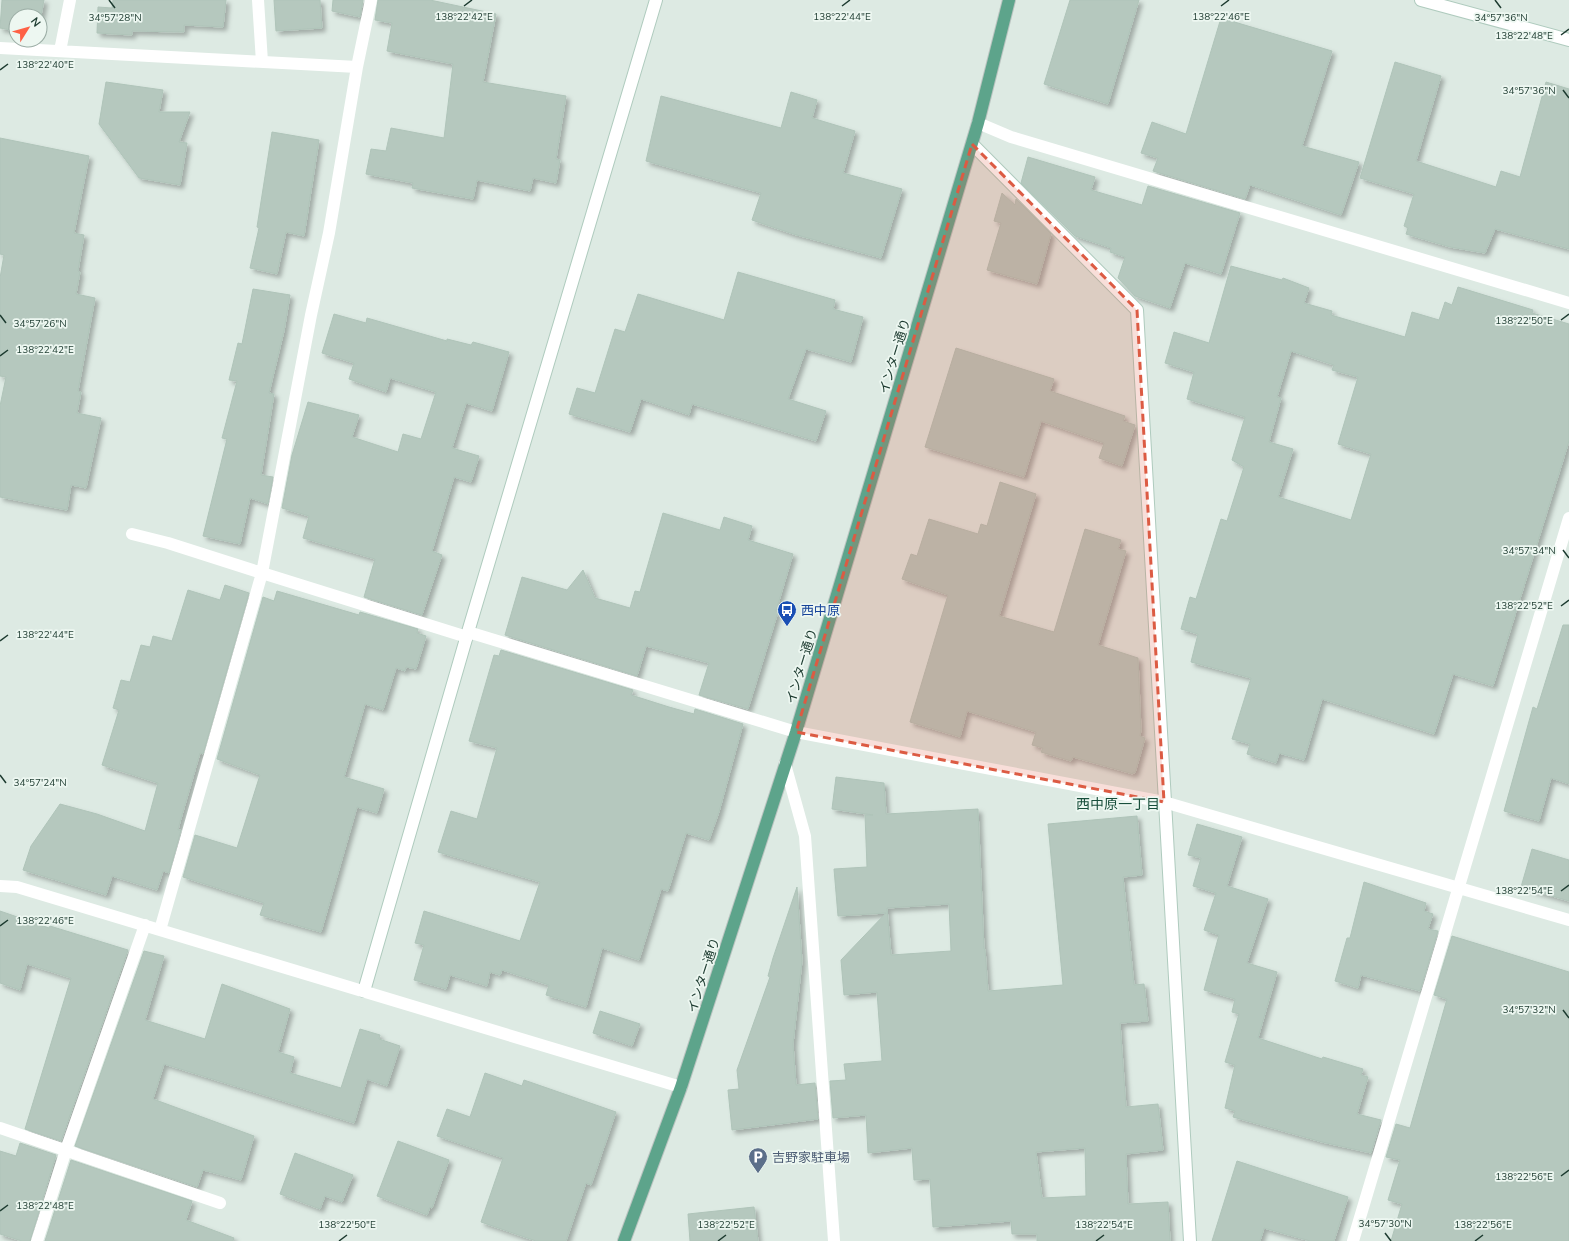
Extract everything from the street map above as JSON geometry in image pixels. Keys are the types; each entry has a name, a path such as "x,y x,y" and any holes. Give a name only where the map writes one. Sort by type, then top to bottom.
{"main road":[{"name":"インター通り","path":"624,1241 681,1087 796,732 972,144 1009,0"}],"street":[{"path":"60,52 70,0"},
{"path":"258,0 262,62"},
{"path":"160,930 262,572 311,315 329,233 357,67 371,0"},
{"path":"364,991 656,0"},
{"path":"1421,0 1569,40"},
{"path":"0,48 357,67"},
{"path":"978,123 1011,137 1569,303"},
{"path":"972,144 1137,310 1190,1241"},
{"path":"1352,1241 1569,518"},
{"path":"132,534 168,542 468,635 796,732 1164,802 1569,920"},
{"path":"785,764 805,836 834,1241"},
{"path":"0,886 17,887 681,1087"},
{"path":"37,1241 66,1150 145,925"},
{"path":"0,1128 220,1204"}],"highlighted area":[{"path":"972,144 1137,310 1164,802 796,732"}],"building":[{"path":"2,0 44,0 42,8 8,8 8,30 0,28"},
{"path":"113,0 226,0 223,27 184,25 184,32 132,31 132,35 97,33 98,7 112,8"},
{"path":"274,0 320,0 322,28 276,31"},
{"path":"333,0 363,0 360,17 332,11"},
{"path":"378,0 430,0 496,14 483,82 566,96 556,159 560,160 556,183 533,178 530,191 477,180 473,199 412,188 413,183 366,174 371,149 386,151 391,128 444,138 453,64 387,51 392,23 375,20"},
{"path":"1070,0 1139,0 1108,104 1044,84"},
{"path":"1221,18 1332,51 1302,146 1359,162 1341,215 1250,185 1245,199 1153,171 1158,158 1141,153 1152,122 1186,134"},
{"path":"1395,62 1441,76 1416,161 1496,187 1501,171 1520,177 1546,82 1569,89 1569,249 1495,229 1485,253 1450,247 1406,234 1408,228 1404,226 1414,194 1360,178"},
{"path":"106,82 163,90 159,112 190,112 179,142 187,143 180,185 139,178 99,124"},
{"path":"791,92 817,100 812,118 855,131 843,173 902,189 881,258 793,234 752,220 761,193 646,161 661,96 781,128"},
{"path":"272,132 319,140 304,236 286,232 277,274 250,268 259,228 257,227"},
{"path":"0,138 89,156 74,233 84,235 76,294 95,298 78,391 81,392 77,413 101,418 86,488 71,485 67,510 0,497 0,406 6,377 0,376 0,278 4,255 0,254"},
{"path":"1028,157 1095,177 1091,190 1142,205 1148,186 1240,213 1221,274 1185,263 1170,308 1135,296 1118,278 1125,257 1110,252 1111,248 1075,236 1021,183"},
{"path":"1002,193 1015,205 1016,199 1051,234 1037,284 987,270 1001,223 994,221"},
{"path":"1231,266 1282,280 1283,278 1309,288 1304,303 1332,311 1331,315 1405,337 1412,312 1439,320 1445,302 1452,305 1458,287 1533,310 1532,313 1569,324 1569,441 1493,686 1453,674 1434,734 1322,699 1304,760 1279,753 1276,763 1247,754 1250,744 1232,739 1251,678 1191,662 1198,634 1181,629 1190,597 1196,599 1221,519 1227,521 1244,467 1232,460 1245,417 1187,399 1194,372 1165,363 1174,332 1209,343","holes":["1291,351 1334,365 1332,370 1358,377 1338,444 1371,454 1351,520 1278,497 1293,449 1269,442 1281,398 1277,397"]},
{"path":"738,272 835,300 833,309 863,317 851,362 806,349 788,399 826,411 816,441 692,404 689,415 641,399 630,432 569,414 577,388 595,393 615,329 625,332 638,294 724,320"},
{"path":"253,289 290,295 284,331 269,393 274,394 261,475 273,477 268,504 250,498 240,544 203,536 227,439 222,438 237,381 229,380 238,343 242,344"},
{"path":"334,314 366,323 367,318 447,341 447,339 471,345 473,342 509,352 492,411 466,403 452,448 479,456 471,482 454,477 432,551 442,555 422,615 364,597 375,559 303,538 309,516 282,508 292,455 308,402 359,415 352,437 398,452 403,434 421,439 436,392 390,378 386,392 349,379 354,363 322,353"},
{"path":"956,348 1054,379 1050,391 1125,416 1123,421 1135,425 1122,466 1099,458 1104,443 1041,421 1024,477 925,447"},
{"path":"1000,482 1036,494 999,616 1054,632 1085,529 1121,540 1118,549 1126,551 1098,645 1138,658 1140,736 1145,738 1135,773 1133,772 1133,774 1073,757 1071,761 1041,752 1043,748 1032,745 1036,732 967,711 960,737 910,722 948,595 902,579 911,554 917,556 929,519 978,534 981,524 987,526"},
{"path":"663,513 720,530 724,517 752,526 748,540 793,554 776,611 778,612 748,709 699,695 709,663 646,646 637,676 505,635 522,577 567,590 583,570 595,598 630,608 635,591 640,592"},
{"path":"225,585 249,593 203,754 200,753 180,822 178,830 181,830 169,873 163,871 157,890 112,876 106,895 23,870 31,846 60,804 97,814 145,831 158,783 102,765 119,710 113,708 121,680 130,682 141,645 150,647 153,636 172,641 188,590 220,600"},
{"path":"277,591 359,615 360,612 418,629 417,633 426,636 416,669 406,667 405,671 396,668 383,710 365,704 344,777 384,789 377,813 357,807 321,932 260,915 264,903 183,877 195,835 237,848 260,775 217,759 263,597 274,601"},
{"path":"1563,625 1569,625 1569,784 1551,778 1539,821 1504,811 1533,707 1537,709"},
{"path":"501,650 633,690 631,695 669,707 694,714 695,709 743,724 719,812 709,840 686,833 668,891 661,889 639,960 602,948 586,1007 546,995 549,985 502,970 500,975 490,972 487,986 450,975 446,989 414,980 424,945 415,943 424,911 520,941 540,882 438,852 451,811 477,819 497,748 469,741 494,655 499,656"},
{"path":"836,777 884,783 886,814 978,809 984,949 988,991 1063,985 1048,824 1137,816 1142,875 1123,877 1134,985 1144,984 1148,1021 1120,1023 1126,1107 1158,1104 1163,1150 1126,1154 1128,1204 1168,1202 1170,1241 1037,1241 1037,1234 1012,1234 1011,1221 933,1227 930,1179 914,1180 912,1148 868,1153 866,1115 833,1118 830,1081 846,1080 844,1064 882,1061 877,992 844,995 841,960 886,913 838,916 834,869 867,867 865,815 873,815 832,809","holes":["949,904 951,951 891,955 887,908","1085,1148 1086,1196 1042,1198 1036,1152"]},
{"path":"1197,824 1242,837 1227,886 1268,899 1247,963 1277,972 1258,1038 1322,1059 1323,1057 1363,1069 1361,1075 1368,1077 1357,1114 1381,1120 1371,1153 1322,1142 1233,1117 1235,1111 1225,1108 1235,1065 1225,1062 1239,1014 1232,1012 1235,999 1204,990 1219,935 1204,930 1216,893 1193,886 1201,858 1188,855"},
{"path":"1532,849 1569,860 1569,901 1521,887"},
{"path":"1364,882 1426,903 1424,911 1433,914 1428,929 1438,931 1420,991 1361,975 1358,988 1335,981 1347,938 1350,938"},
{"path":"797,887 802,961 793,1044 796,1085 815,1083 818,1119 732,1130 728,1090 739,1089 737,1070 770,977 768,976 773,958"},
{"path":"0,911 49,928 50,926 128,950 61,1141 25,1129 71,978 27,964 20,990 0,983"},
{"path":"1452,936 1569,972 1569,1241 1391,1241 1402,1204 1388,1200 1400,1160 1386,1157 1396,1124 1410,1128 1447,999 1434,995"},
{"path":"144,951 164,956 145,1020 205,1039 222,984 290,1009 278,1052 294,1057 290,1073 341,1088 360,1029 380,1035 379,1039 400,1046 387,1086 367,1079 354,1123 164,1064 153,1099 254,1136 241,1180 203,1170 197,1187 75,1146"},
{"path":"600,1011 640,1024 632,1046 593,1033"},
{"path":"485,1073 522,1086 524,1080 616,1112 591,1185 586,1183 566,1241 536,1241 481,1222 503,1158 437,1136 447,1109 470,1117"},
{"path":"398,1141 449,1160 432,1208 430,1207 427,1215 377,1196"},
{"path":"20,1143 56,1155 30,1241 22,1241 0,1234 0,1151 16,1156"},
{"path":"295,1153 353,1175 342,1202 325,1196 320,1209 280,1194"},
{"path":"71,1160 192,1201 186,1220 234,1238 233,1241 45,1241"},
{"path":"1237,1161 1348,1197 1334,1241 1310,1241 1264,1228 1260,1241 1212,1241"},
{"path":"754,1207 758,1241 690,1241 688,1214"}],"place":[{"name":"西中原","path":"787,627"},
{"name":"吉野家駐車場","path":"758,1174"}],"district":[{"name":"西中原一丁目","path":"1118,804"}]}
